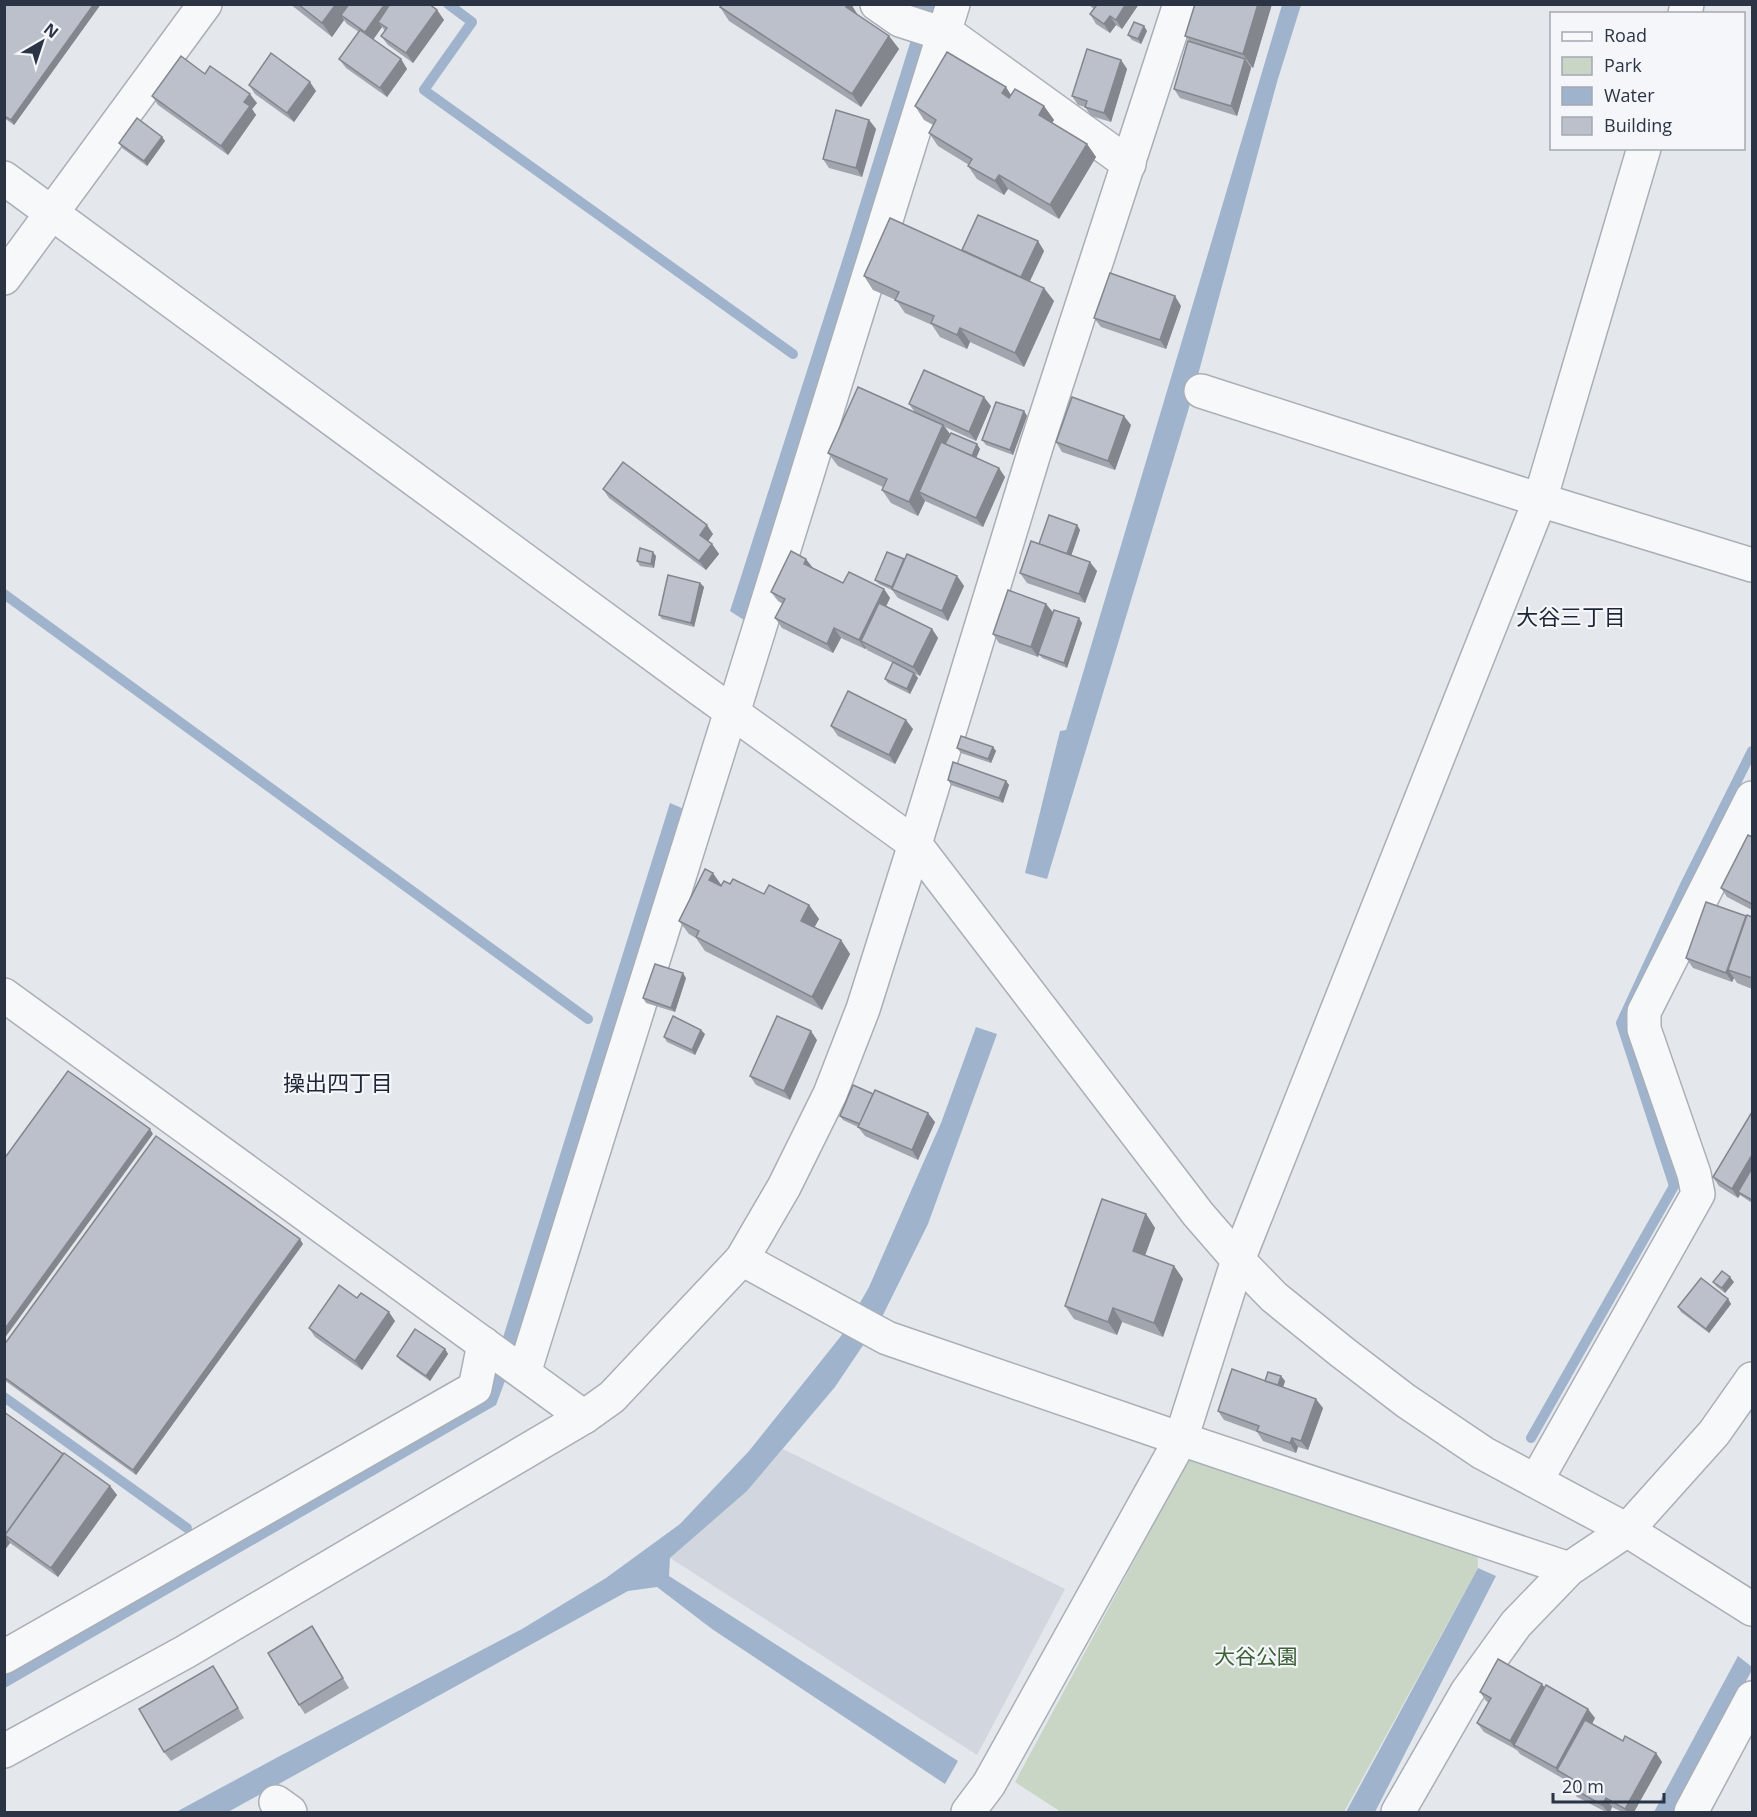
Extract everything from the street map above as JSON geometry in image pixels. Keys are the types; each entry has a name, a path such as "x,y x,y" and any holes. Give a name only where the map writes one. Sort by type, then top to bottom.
{"street":[{"path":"4,278 205,4"},
{"path":"877,4 900,20 937,24 1129,164"},
{"path":"4,1751 185,1652 584,1417 612,1397 742,1259 784,1187 830,1094 863,1009 1036,447 1180,4"},
{"path":"524,1372 732,712 937,24"},
{"path":"968,1812 989,1784 1181,1439 1238,1260 1540,500 1643,150"},
{"path":"4,178 915,844 1198,1214 1274,1297 1341,1352 1406,1401 1483,1453 1627,1530 1752,1608"},
{"path":"1201,390 1540,500 1752,565"},
{"path":"1536,1481 1698,1194 1694,1174 1644,1029 1644,1012 1752,798"},
{"path":"4,995 584,1417"},
{"path":"742,1259 887,1338 1569,1569"},
{"path":"4,1657 475,1388 484,1344"},
{"path":"1398,1812 1467,1692 1516,1624 1569,1569 1627,1530 1714,1433 1752,1379"},
{"path":"1691,1812 1752,1698"}],"shaded area":[{"path":"783,1449 1065,1589 977,1755 670,1558 747,1491"}],"green space":[{"name":"大谷公園","path":"1190,1457 1477,1548 1478,1568 1344,1812 1061,1812 1015,1782"}],"water":[{"path":"916,5 943,5 750,624 730,611 910,43"},
{"path":"1282,5 1301,5 1277,82 1191,401 1047,879 1025,873 1060,731 1066,730"},
{"path":"670,803 691,812 521,1338 496,1405 5,1688 4,1672 485,1395"},
{"path":"976,1027 997,1034 928,1224 882,1317 835,1387 747,1491 670,1558 669,1576 958,1761 945,1784 712,1629 657,1587 628,1591 228,1812 176,1812 522,1629 606,1578 680,1524 749,1451 841,1336 869,1287 941,1123"},
{"path":"1478,1568 1496,1576 1375,1812 1346,1812"},
{"path":"1738,1656 1752,1667 1752,1670 1675,1812 1654,1812"}],"building":[{"path":"4,4 94,4 11,120 4,116"},
{"path":"298,4 336,4 322,23"},
{"path":"349,4 385,4 365,32 341,15"},
{"path":"390,4 429,4 437,10 406,53 381,36 387,28 378,22"},
{"path":"722,4 847,4 846,7 889,36 852,94 720,7"},
{"path":"1094,4 1126,4 1116,20 1110,16 1104,24 1090,14 1096,6"},
{"path":"1195,4 1258,4 1243,54 1185,36"},
{"path":"1134,22 1144,26 1138,39 1128,35"},
{"path":"360,30 401,59 380,88 339,59"},
{"path":"1188,41 1245,59 1231,106 1174,89"},
{"path":"1087,49 1121,60 1104,113 1085,107 1087,101 1072,96"},
{"path":"947,52 1006,87 1002,93 1009,98 1015,89 1044,106 1039,115 1087,144 1050,205 999,175 995,181 968,166 972,159 929,133 936,120 915,106"},
{"path":"271,53 310,82 287,113 249,85"},
{"path":"181,56 205,74 210,66 250,94 244,102 250,106 221,146 152,96"},
{"path":"836,110 869,120 856,168 823,159"},
{"path":"137,118 162,137 144,161 119,143"},
{"path":"978,215 1038,241 1021,277 962,250"},
{"path":"890,218 1044,288 1015,353 960,328 957,335 931,323 934,316 895,300 899,292 864,276"},
{"path":"1110,273 1175,296 1160,340 1094,318"},
{"path":"924,370 984,397 969,432 909,404"},
{"path":"858,387 943,425 909,502 882,490 887,479 828,453"},
{"path":"1072,397 1124,416 1108,461 1056,442"},
{"path":"996,402 1024,411 1010,450 982,440"},
{"path":"951,433 977,444 972,456 945,444"},
{"path":"941,442 999,468 976,518 919,492"},
{"path":"623,462 707,525 700,535 712,544 699,561 603,489"},
{"path":"1049,515 1077,525 1067,554 1039,544"},
{"path":"1031,541 1090,562 1079,594 1020,573"},
{"path":"640,548 653,552 651,564 637,561"},
{"path":"791,551 806,559 804,564 843,583 849,572 884,589 859,640 834,628 827,644 775,618 785,599 771,592"},
{"path":"887,552 904,559 892,587 875,580"},
{"path":"907,554 957,576 942,611 892,589"},
{"path":"668,575 700,583 691,623 659,615"},
{"path":"1008,590 1046,604 1031,647 993,634"},
{"path":"879,603 932,629 913,667 861,641"},
{"path":"1054,610 1079,618 1064,663 1038,654"},
{"path":"893,662 914,673 907,689 885,679"},
{"path":"848,691 906,720 889,755 831,726"},
{"path":"961,736 993,747 988,759 957,748"},
{"path":"953,762 1006,781 999,798 948,780"},
{"path":"1748,835 1752,837 1752,904 1721,888"},
{"path":"705,869 713,873 709,880 721,886 724,881 730,884 733,879 764,894 769,885 809,905 801,921 841,940 812,997 696,937 699,931 679,921"},
{"path":"1706,902 1746,916 1726,973 1686,958"},
{"path":"1747,915 1752,917 1752,978 1728,970"},
{"path":"655,964 683,973 671,1008 643,998"},
{"path":"673,1016 701,1030 692,1050 664,1037"},
{"path":"777,1016 811,1031 784,1091 750,1076"},
{"path":"68,1071 150,1129 4,1330 4,1159"},
{"path":"853,1085 873,1094 860,1124 840,1116"},
{"path":"875,1090 928,1113 912,1150 858,1127"},
{"path":"1752,1112 1752,1155 1732,1189 1713,1177"},
{"path":"156,1136 300,1239 133,1470 4,1377 4,1345"},
{"path":"1752,1168 1752,1200 1738,1192"},
{"path":"1102,1199 1146,1214 1133,1251 1174,1266 1154,1323 1113,1308 1108,1322 1065,1306"},
{"path":"1722,1271 1730,1277 1722,1288 1713,1282"},
{"path":"1701,1278 1728,1299 1706,1329 1678,1307"},
{"path":"339,1285 357,1298 361,1293 389,1312 355,1361 309,1328"},
{"path":"415,1329 445,1349 426,1376 397,1356"},
{"path":"1232,1369 1316,1399 1301,1441 1292,1438 1290,1443 1257,1431 1259,1426 1218,1411"},
{"path":"1268,1372 1281,1376 1278,1385 1265,1381"},
{"path":"4,1412 63,1454 5,1535 7,1538 4,1542"},
{"path":"64,1453 110,1486 51,1568 5,1535"},
{"path":"312,1626 343,1678 299,1705 268,1653"},
{"path":"1498,1659 1542,1684 1510,1741 1477,1723 1491,1698 1480,1692"},
{"path":"213,1666 238,1708 164,1752 139,1709"},
{"path":"1546,1685 1588,1709 1556,1768 1514,1745"},
{"path":"1585,1720 1623,1741 1625,1736 1656,1753 1625,1809 1606,1798 1602,1805 1570,1787 1574,1780 1557,1770"}],"waterway":[{"path":"448,4 472,22 424,90 793,354"},
{"path":"4,594 588,1019"},
{"path":"1531,1438 1674,1186 1621,1023 1685,885 1752,751"},
{"path":"4,1397 187,1528"}],"district":[{"name":"大谷三丁目","path":"1571,617"},
{"name":"操出四丁目","path":"338,1083"}]}
